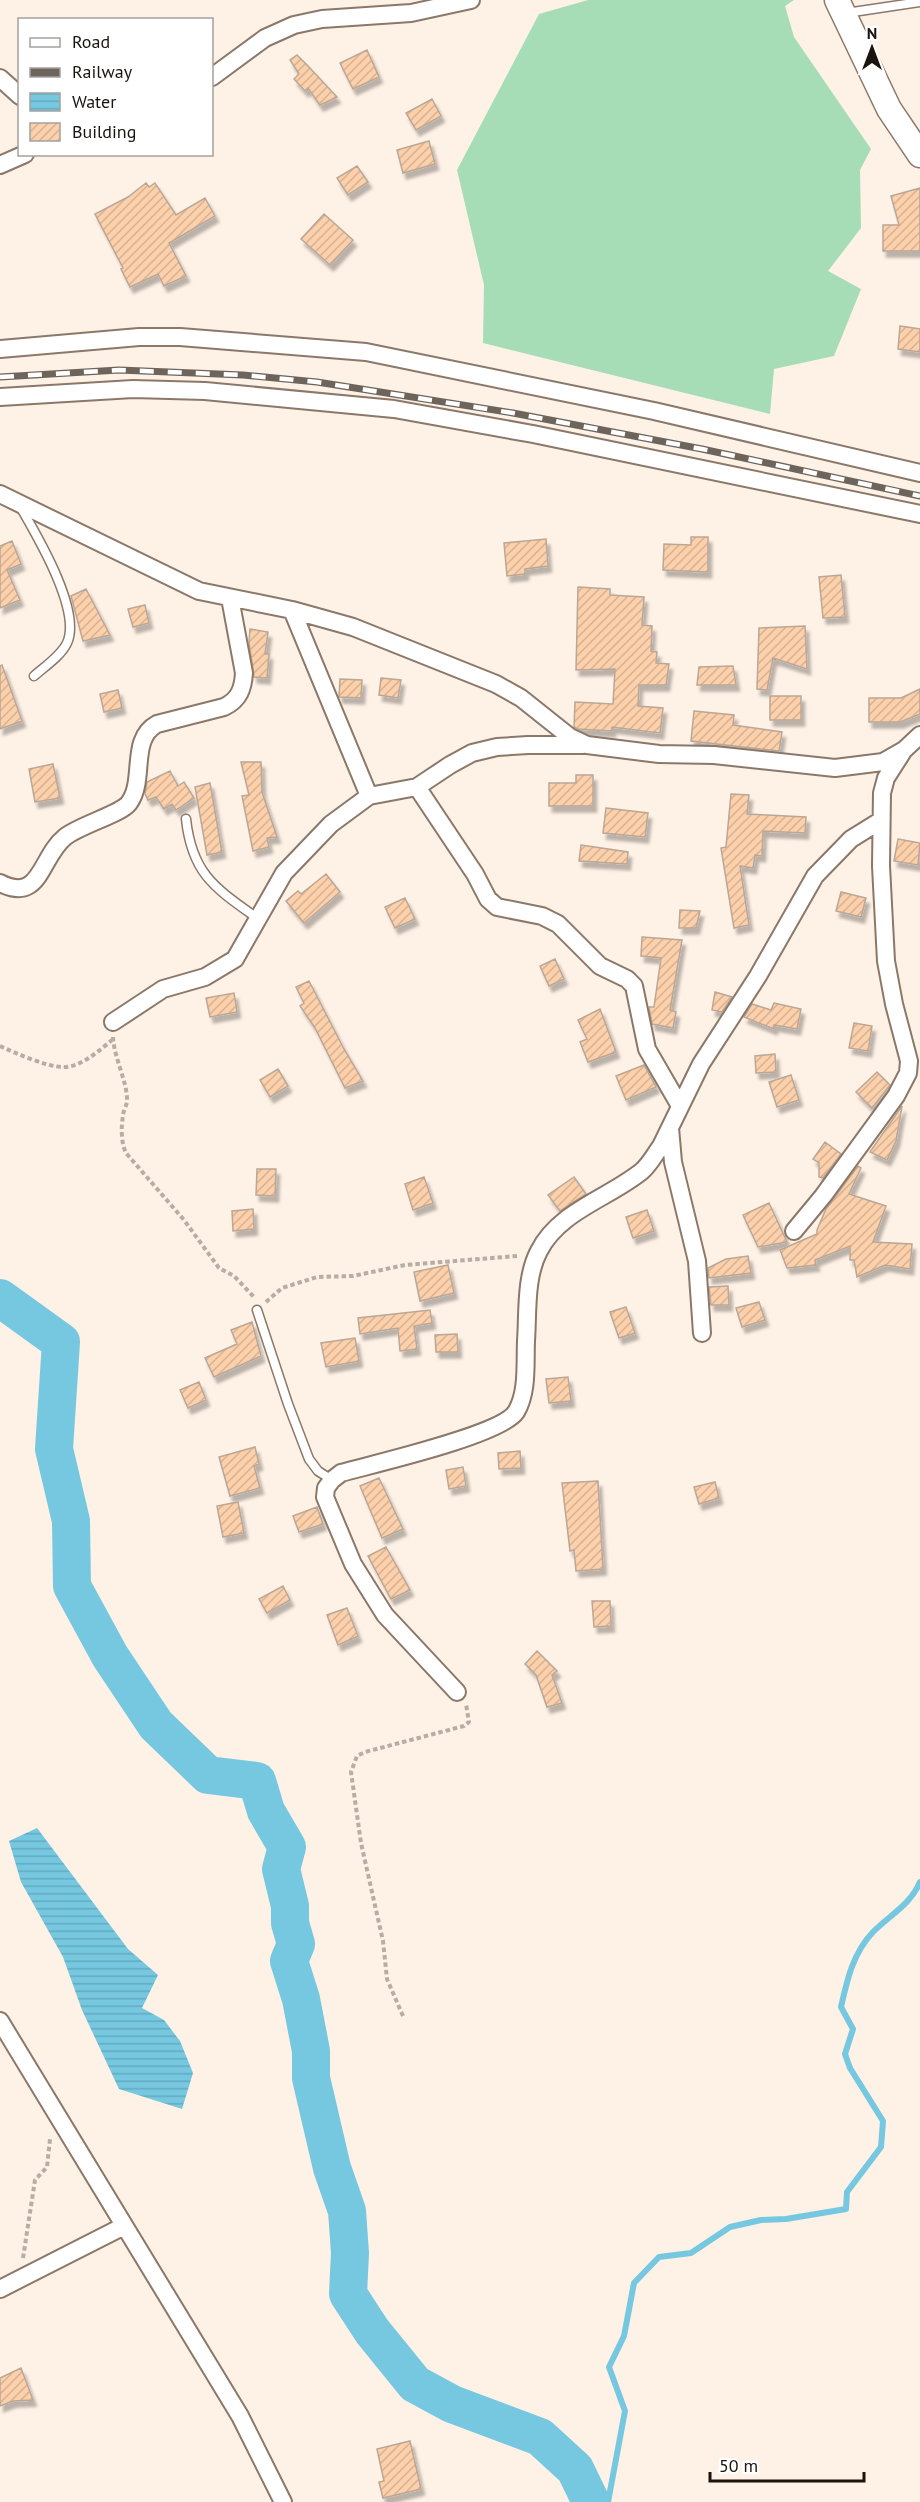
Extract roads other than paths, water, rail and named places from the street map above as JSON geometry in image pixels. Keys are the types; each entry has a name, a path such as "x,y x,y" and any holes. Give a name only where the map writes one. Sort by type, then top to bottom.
{"street":[{"path":"367,0 376,14"},
{"path":"213,76 265,38 294,25 322,19 411,13 471,0"},
{"path":"840,7 889,109 920,155"},
{"path":"0,78 18,94"},
{"path":"0,165 20,156"},
{"path":"0,349 139,337 180,337 356,351 654,411 920,473"},
{"path":"0,397 133,389 205,391 394,409 545,436 920,514"},
{"path":"0,494 199,591 292,610 378,635 496,684 521,698 570,737 587,745"},
{"path":"0,883 14,889 26,888 35,881 51,853 63,838 80,826 122,810 130,802 141,756 142,739 150,728 232,703 243,685 244,673 231,598"},
{"path":"292,610 369,796"},
{"path":"112,1022 163,989 205,977 235,959 284,873 331,824 369,796 417,787 472,753 528,744 587,745 659,754 714,755 835,768 883,762 904,750 920,735"},
{"path":"794,1231 823,1196 896,1096 908,1073 909,1061 894,1004 886,961 880,821 886,778 904,750"},
{"path":"417,787 496,907 542,916 558,924 600,966 634,986 647,1049 680,1106"},
{"path":"457,1692 385,1616 353,1564 328,1508 325,1497 326,1488 341,1473 476,1435 502,1425 514,1415 521,1402 524,1386 529,1290 538,1252 562,1222 644,1169 661,1146 701,1064 758,976 815,876 851,839 880,821"},
{"path":"670,1127 673,1162 697,1261 702,1334"},
{"path":"0,2021 240,2416 283,2502"},
{"path":"0,2289 124,2226"}],"lane":[{"path":"840,7 920,2"},
{"path":"17,502 44,548 60,585 69,615 70,633 67,643 34,676"},
{"path":"186,819 189,844 200,868 218,890 257,918"},
{"path":"257,1310 309,1459 318,1471 332,1480"}],"water":[{"path":"37,1828 128,1949 158,1975 142,2008 164,2020 180,2041 193,2073 182,2109 119,2089 82,2010 63,1957 21,1882 9,1841"}],"waterway":[{"path":"0,1298 61,1342 54,1449 71,1521 72,1586 110,1656 156,1725 208,1775 257,1781 266,1811 287,1847 281,1869 296,1944 289,1961 301,1999 311,2051 311,2078 332,2168 347,2211 350,2253 348,2294 372,2331 415,2384 452,2404 540,2437 575,2469 591,2502"},
{"path":"608,2502 625,2411 609,2367 624,2336 634,2283 659,2257 691,2253 730,2227 761,2220 786,2219 846,2209 847,2192 881,2147 883,2121 850,2068 845,2054 853,2029 841,2007 848,1977 860,1949 873,1932 906,1903 920,1882"}],"railway":[{"path":"0,377 119,370 243,375 317,382 513,413 702,449 920,496"}]}
